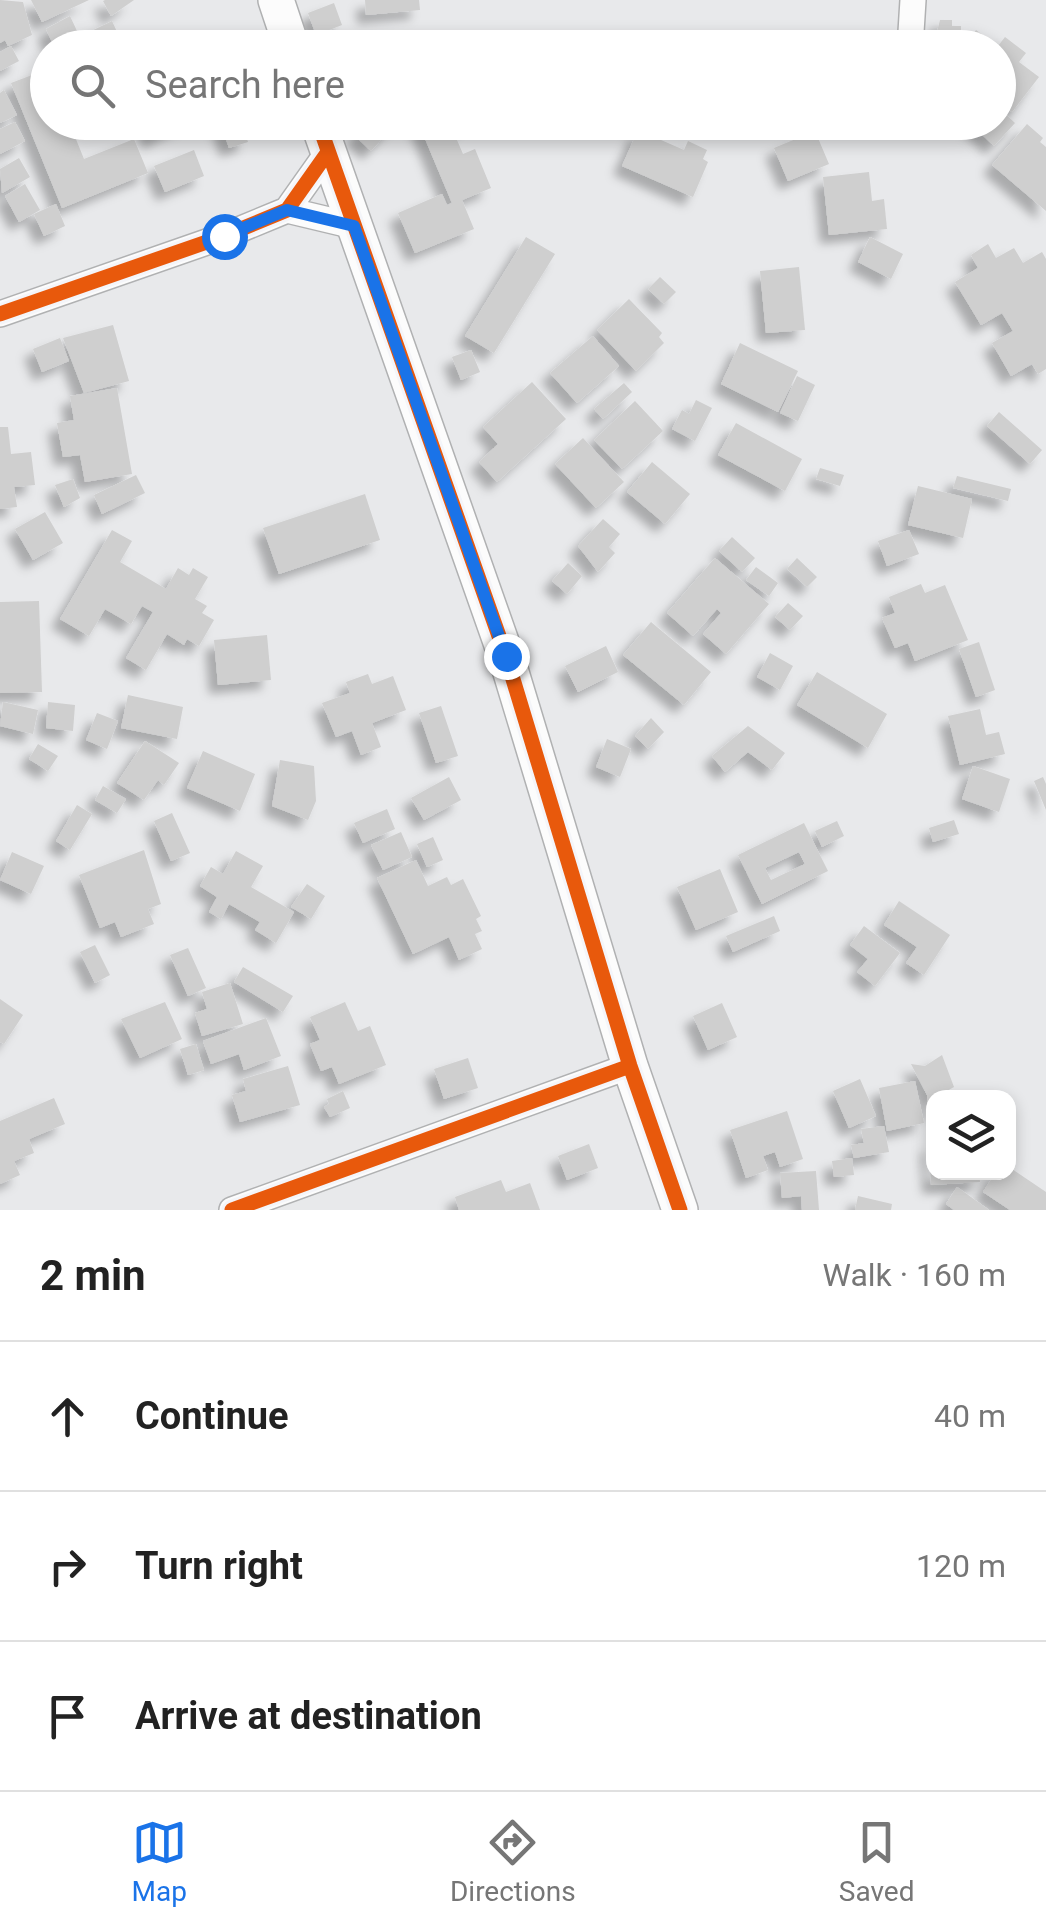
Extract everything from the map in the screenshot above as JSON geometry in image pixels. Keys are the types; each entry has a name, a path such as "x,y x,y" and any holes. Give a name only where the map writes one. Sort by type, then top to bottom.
{"street":[{"path":"276,0 286,30"},
{"path":"911,30 913,0"},
{"path":"287,210 322,140"},
{"path":"324,140 506,656 630,1066 680,1210"},
{"path":"0,314 287,210 354,226"},
{"path":"232,1210 630,1066"}],"building":[{"path":"0,0 23,2 30,36 8,46 5,40 0,43"},
{"path":"31,0 89,0 42,22"},
{"path":"105,0 134,0 111,16 103,1"},
{"path":"365,0 419,0 420,10 366,15"},
{"path":"334,3 342,25 314,30 308,13"},
{"path":"70,16 77,30 46,30"},
{"path":"940,20 952,20 952,26 961,26 961,30 938,30"},
{"path":"112,21 116,30 94,30"},
{"path":"1016,45 1026,53 1019,62 1039,77 1016,107"},
{"path":"11,46 19,61 0,71 0,52"},
{"path":"30,76 30,130 11,83"},
{"path":"4,90 17,115 0,123 0,93"},
{"path":"15,122 25,141 0,154 0,129"},
{"path":"1027,124 1043,138 1040,142 1046,147 1046,211 992,165"},
{"path":"34,140 76,140 84,159 134,140 148,173 62,208"},
{"path":"226,140 247,140 248,142 229,148"},
{"path":"359,140 381,140 371,151"},
{"path":"426,140 457,140 463,154 475,149 491,188 462,200 474,229 415,253 398,213 442,194 447,205 452,203"},
{"path":"634,140 661,140 684,150 688,141 707,150 703,159 708,162 693,197 622,166"},
{"path":"793,140 819,140 829,164 788,181 774,148"},
{"path":"194,150 204,176 165,192 154,166"},
{"path":"19,158 30,177 2,193 0,169"},
{"path":"869,172 872,201 884,199 887,229 829,235 823,177"},
{"path":"25,184 40,210 19,222 5,196"},
{"path":"56,204 65,226 44,236 34,214"},
{"path":"526,237 555,254 494,353 465,336"},
{"path":"870,237 903,254 891,279 858,262"},
{"path":"988,244 996,258 1014,248 1023,263 1042,252 1046,259 1046,369 1038,374 1032,364 1011,376 992,343 1013,331 1002,313 981,325 955,282 978,268 971,255"},
{"path":"799,267 805,330 766,333 760,271"},
{"path":"660,277 676,292 664,304 648,289"},
{"path":"629,299 662,333 659,337 664,343 636,371 597,330"},
{"path":"113,325 129,381 84,393 63,338"},
{"path":"593,336 619,366 577,403 550,373"},
{"path":"60,338 69,361 42,372 33,349"},
{"path":"740,343 798,371 778,412 721,384"},
{"path":"471,350 480,372 461,380 452,357"},
{"path":"797,376 815,385 798,421 780,413"},
{"path":"532,382 566,419 497,482 479,462 498,444 483,427"},
{"path":"624,383 632,392 603,419 594,409"},
{"path":"117,388 132,474 85,482 80,455 63,457 57,423 74,420 70,396"},
{"path":"696,400 712,408 695,441 672,429 682,410 689,414"},
{"path":"635,401 663,431 622,469 594,440"},
{"path":"999,412 1042,450 1030,464 987,426"},
{"path":"736,423 802,459 785,491 718,455"},
{"path":"0,427 8,427 11,454 31,452 35,485 14,487 17,507 0,509"},
{"path":"583,438 624,482 596,508 555,464"},
{"path":"652,462 690,494 665,524 627,492"},
{"path":"820,468 844,475 840,486 816,479"},
{"path":"136,475 145,493 102,514 94,495"},
{"path":"957,476 1011,489 1008,501 953,488"},
{"path":"73,479 80,498 64,507 55,485"},
{"path":"918,486 972,499 963,538 908,525"},
{"path":"365,494 380,540 279,574 263,528"},
{"path":"45,512 63,543 33,560 15,529"},
{"path":"603,519 620,534 609,547 615,553 598,572 578,546"},
{"path":"112,530 132,541 120,562 166,589 178,568 189,575 193,568 208,577 195,599 207,606 202,613 214,620 199,646 187,639 184,645 167,634 146,670 126,658 153,612 142,606 131,624 105,609 89,636 60,619"},
{"path":"909,530 919,554 887,566 878,541"},
{"path":"732,537 755,558 742,572 719,551"},
{"path":"715,558 769,604 726,654 703,634 721,613 717,609 693,636 667,613"},
{"path":"797,558 817,577 807,587 787,569"},
{"path":"568,563 582,576 567,594 552,581"},
{"path":"756,567 778,583 769,596 746,580"},
{"path":"921,584 925,593 945,585 968,640 915,661 908,643 895,648 882,618 895,613 889,597"},
{"path":"39,601 42,692 0,693 0,602"},
{"path":"788,603 803,616 790,630 775,617"},
{"path":"651,622 711,672 684,705 623,655"},
{"path":"267,635 271,680 218,685 214,640"},
{"path":"979,642 995,690 976,697 959,649"},
{"path":"606,646 618,672 578,692 565,666"},
{"path":"770,653 793,666 780,690 757,677"},
{"path":"817,672 887,714 868,748 797,705"},
{"path":"368,674 372,684 393,676 406,710 372,723 381,747 361,755 352,731 336,737 322,703 350,693 346,682"},
{"path":"128,695 183,707 177,739 121,728"},
{"path":"3,702 38,710 33,734 0,726"},
{"path":"48,702 75,705 73,731 46,728"},
{"path":"441,706 458,756 436,763 419,713"},
{"path":"980,709 986,735 999,732 1005,754 960,765 948,716"},
{"path":"97,713 118,721 107,749 86,740"},
{"path":"651,718 664,732 648,749 635,736"},
{"path":"748,726 785,753 772,770 748,752 725,772 712,756"},
{"path":"607,739 631,749 620,777 596,767"},
{"path":"145,741 179,763 164,785 158,780 144,800 117,783"},
{"path":"38,744 58,756 48,771 29,759"},
{"path":"203,751 255,774 240,811 187,788"},
{"path":"280,760 314,766 316,801 308,820 272,806"},
{"path":"973,766 1010,779 999,812 962,799"},
{"path":"449,777 461,800 424,820 411,798"},
{"path":"1043,777 1046,784 1046,810 1034,781"},
{"path":"103,786 126,799 117,813 95,800"},
{"path":"77,805 92,814 70,850 56,841"},
{"path":"387,809 395,829 363,843 354,823"},
{"path":"172,813 190,853 171,861 154,821"},
{"path":"954,820 959,834 933,842 929,828"},
{"path":"837,821 844,836 822,847 815,831"},
{"path":"804,823 828,871 762,904 738,855","holes":["799,852 805,864 771,880 765,868"]},
{"path":"401,832 412,857 383,870 371,845"},
{"path":"433,837 443,860 427,867 417,844"},
{"path":"144,850 161,904 148,909 154,924 121,937 115,922 100,928 79,875"},
{"path":"236,851 263,866 251,887 294,912 276,943 255,930 260,922 229,904 221,919 209,912 217,897 200,886 211,867 223,874"},
{"path":"12,852 44,866 31,894 0,880"},
{"path":"416,860 428,886 447,877 451,885 463,879 481,916 476,919 482,931 475,934 482,949 459,960 449,937 413,954 377,878"},
{"path":"720,869 738,912 696,930 677,887"},
{"path":"307,884 325,896 311,919 291,907"},
{"path":"899,901 950,935 924,975 906,963 917,947 884,925"},
{"path":"774,916 780,931 733,952 726,936"},
{"path":"864,926 900,953 875,986 857,972 868,959 850,945"},
{"path":"95,945 110,975 95,983 80,952"},
{"path":"188,948 206,988 188,996 170,955"},
{"path":"243,967 293,996 283,1012 234,982"},
{"path":"230,983 243,1024 202,1036 195,1013 207,1009 202,992"},
{"path":"0,999 23,1015 4,1044 0,1042"},
{"path":"165,1002 182,1039 140,1058 121,1019"},
{"path":"345,1002 358,1031 370,1026 386,1065 339,1084 332,1067 321,1071 310,1044 320,1040 310,1017"},
{"path":"722,1003 737,1037 708,1050 693,1016"},
{"path":"266,1018 281,1056 244,1070 239,1054 211,1064 203,1041"},
{"path":"196,1044 204,1070 188,1075 180,1049"},
{"path":"942,1055 954,1087 926,1093 911,1064 925,1066"},
{"path":"468,1058 478,1088 444,1099 434,1069"},
{"path":"288,1066 300,1105 240,1122 232,1095 246,1091 243,1079"},
{"path":"860,1079 876,1116 849,1128 833,1091"},
{"path":"915,1081 924,1123 887,1131 879,1088"},
{"path":"343,1091 350,1108 330,1117 324,1107 329,1104 327,1099"},
{"path":"54,1098 65,1124 29,1139 34,1153 14,1161 20,1175 0,1184 0,1121"},
{"path":"787,1111 803,1159 780,1167 775,1152 763,1156 768,1170 746,1178 730,1130"},
{"path":"884,1126 889,1152 854,1158 851,1145 864,1143 861,1129"},
{"path":"589,1144 598,1168 567,1180 558,1156"},
{"path":"852,1158 854,1175 834,1177 832,1161"},
{"path":"816,1171 819,1210 802,1210 801,1196 782,1198 780,1173"},
{"path":"1016,1172 1046,1192 1046,1210 1010,1210 983,1192 991,1180 1016,1180"},
{"path":"501,1180 506,1192 530,1183 540,1210 459,1210 455,1197"},
{"path":"931,1180 980,1182 931,1185"},
{"path":"957,1187 989,1210 954,1210 946,1204"},
{"path":"858,1196 892,1204 891,1210 855,1210"}],"cycle path":[{"path":"324,140 506,656 630,1066 680,1210"},
{"path":"0,314 287,210 328,152"},
{"path":"232,1210 630,1066"}],"route":[{"path":"224,236 287,210 354,226 506,656"}]}
